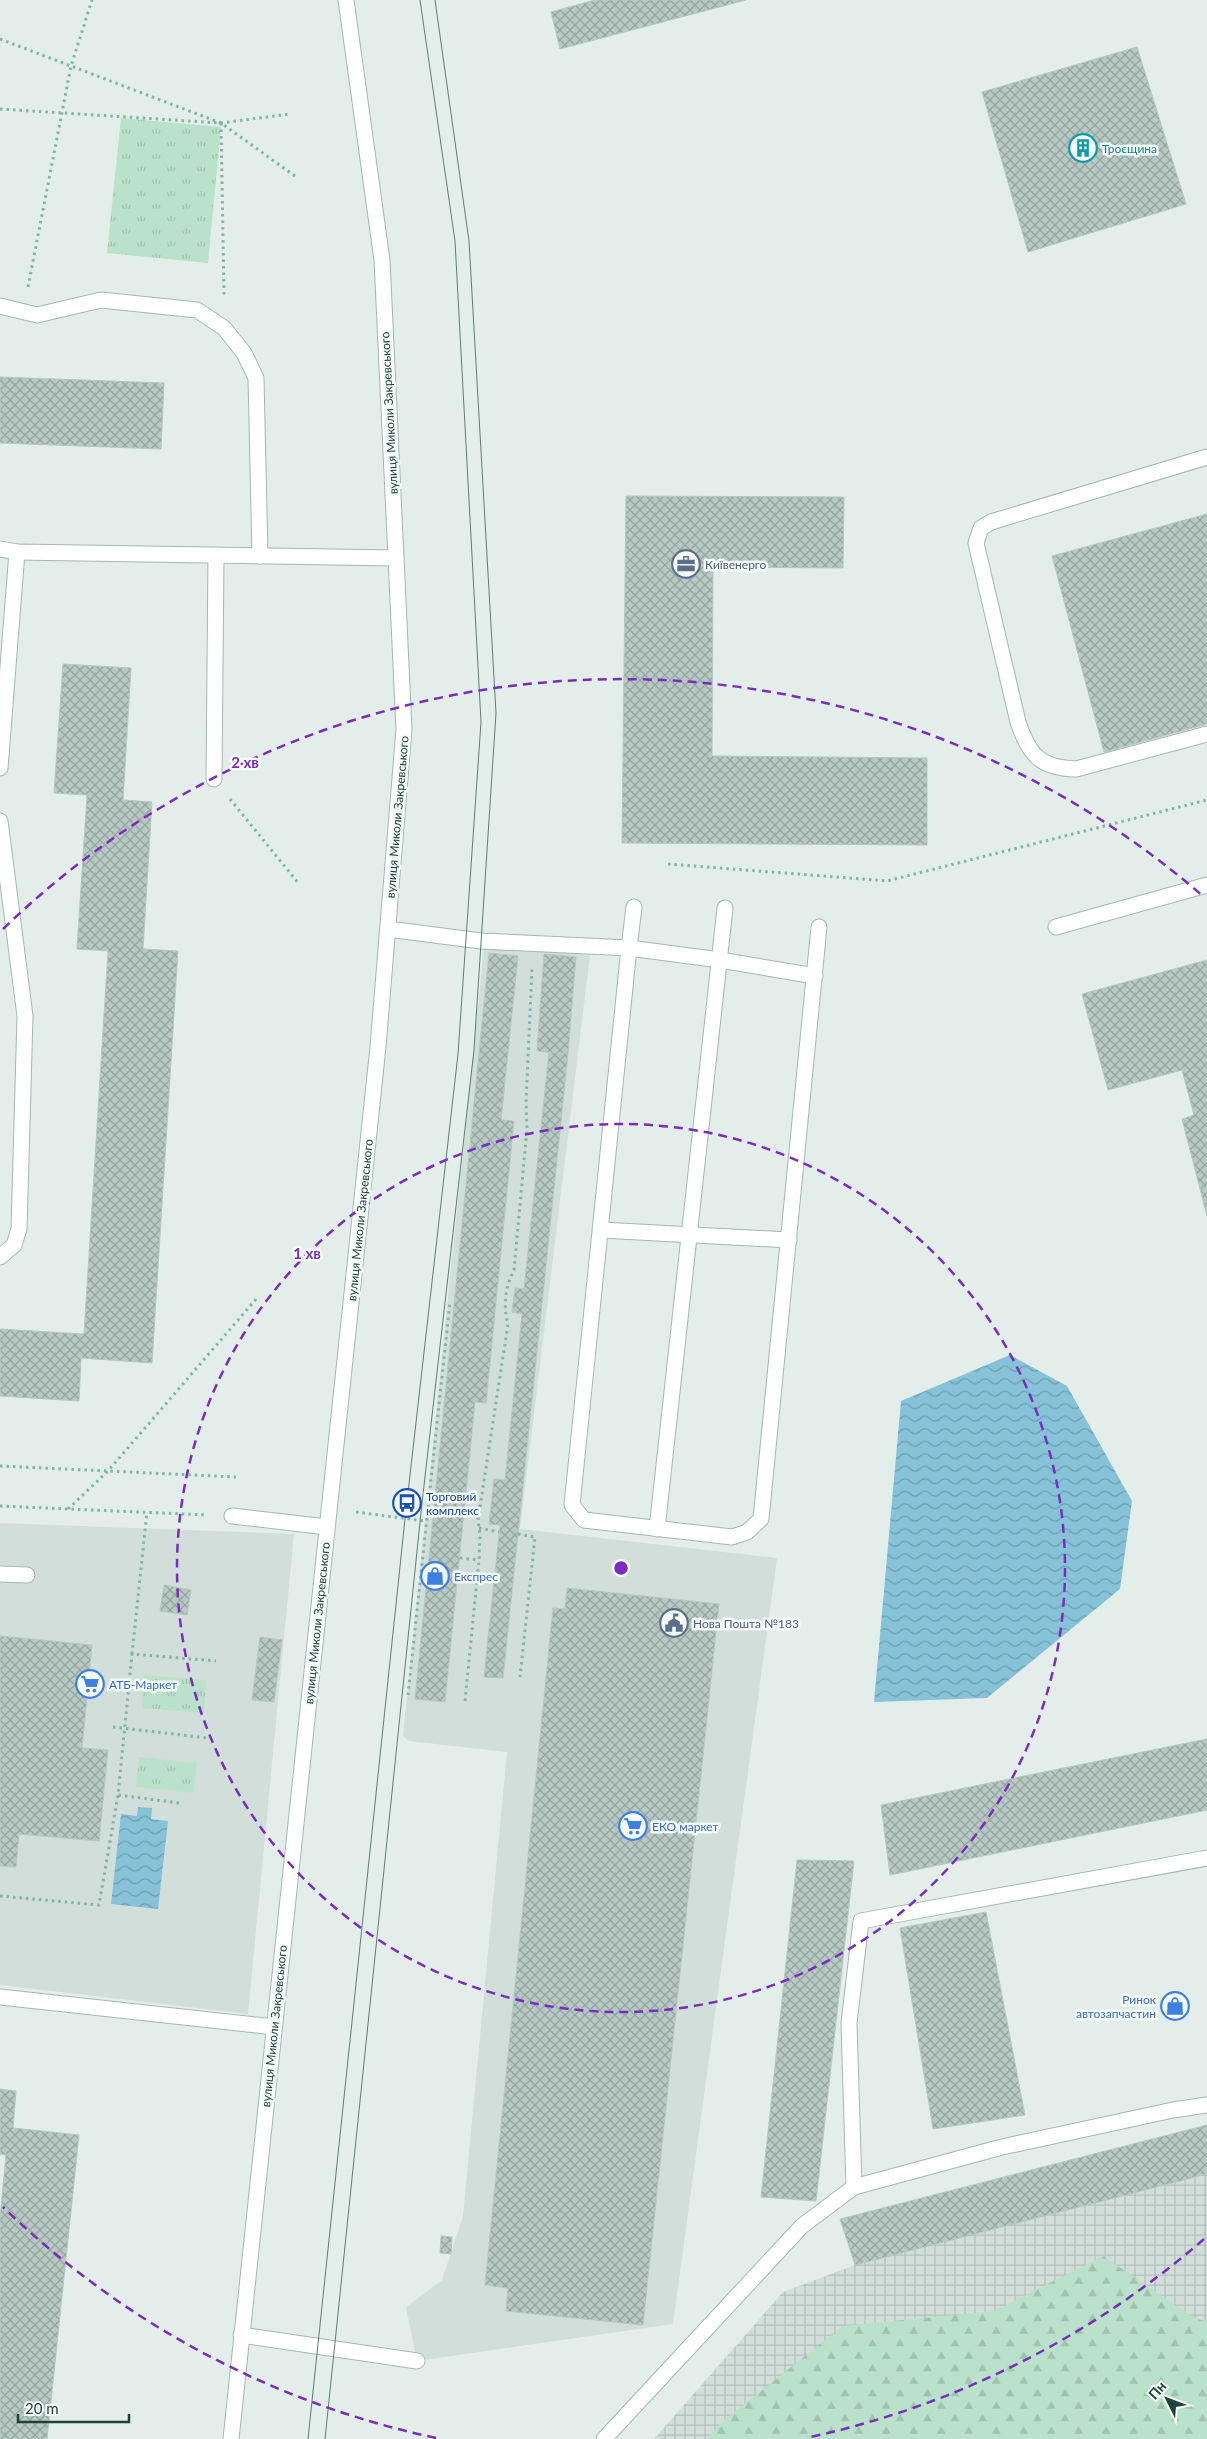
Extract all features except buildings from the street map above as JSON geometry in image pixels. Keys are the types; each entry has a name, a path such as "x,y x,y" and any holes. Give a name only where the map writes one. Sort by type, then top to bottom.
{"street":[{"name":"вулиця Миколи Закревського","path":"231,2439 378,1047 404,729 382,260 346,0"},
{"path":"0,306 37,315 101,300 197,310 224,328 244,353 256,378 260,556"},
{"path":"1207,458 991,522 981,528 976,543 1018,722 1025,742 1034,756 1056,768 1076,768 1207,734"},
{"path":"0,550 17,552 396,558"},
{"path":"0,768 17,552"},
{"path":"214,779 216,555"},
{"path":"0,822 25,1016 19,1229 14,1245 0,1257"},
{"path":"1056,927 1207,886"},
{"path":"634,907 572,1505 584,1520 732,1538 747,1532 761,1519 820,926"},
{"path":"657,1529 726,908"},
{"path":"388,929 481,942 629,948 720,960 815,976"},
{"path":"601,1230 789,1240"},
{"path":"232,1516 327,1527"},
{"path":"0,1574 27,1575"},
{"path":"854,2187 849,2023 861,1921 1207,1858"},
{"path":"0,1997 274,2028"},
{"path":"604,2439 802,2226 854,2187 1002,2147 1173,2110 1207,2106"},
{"path":"241,2335 417,2361"}],"path":[{"path":"23,312 71,66 92,0"},
{"path":"0,40 221,123 295,176"},
{"path":"0,109 221,123 290,114"},
{"path":"221,123 224,328"},
{"path":"214,779 299,884"},
{"path":"668,864 887,882 1207,800"},
{"path":"465,1701 479,1560 478,1520 491,1429 497,1406 508,1324 505,1315 506,1286 514,1270 527,1129 526,1102 533,944"},
{"path":"68,1509 108,1471 257,1298"},
{"path":"408,1695 450,1302"},
{"path":"0,1466 236,1477"},
{"path":"0,1506 232,1516"},
{"path":"0,1896 99,1905 118,1795 147,1512"},
{"path":"479,1528 499,1532"},
{"path":"518,1534 535,1537 520,1677"},
{"path":"422,1554 429,1554"},
{"path":"460,1558 479,1560"},
{"path":"132,1654 216,1661"},
{"path":"113,1726 207,1738"},
{"path":"118,1795 178,1803"}],"shaded area":[{"path":"484,948 590,955 520,1529 777,1558 673,2324 417,2361 406,2307 442,2280 463,2216 507,1752 409,1741 403,1736"},
{"path":"0,1523 294,1534 248,2014 0,1985"},
{"path":"1207,2174 1207,2439 654,2439 783,2292 855,2265"}],"green space":[{"path":"121,118 221,127 208,263 107,253"},
{"path":"144,1675 206,1680 204,1713 142,1708"},
{"path":"139,1757 197,1763 193,1793 136,1787"},
{"path":"1103,2256 1193,2317 1207,2322 1207,2439 706,2439 723,2421 843,2326 994,2311"}],"water":[{"path":"1010,1355 1067,1386 1132,1501 1120,1589 987,1698 874,1702 901,1401"},
{"path":"138,1807 152,1808 151,1819 168,1821 158,1909 111,1904 121,1814 137,1816"}],"tram line":[{"path":"308,2439 405,1519 458,1054 481,722 455,241 420,0"},
{"path":"325,2439 422,1503 474,1050 496,713 469,241 435,0"}],"place":[{"name":"Троєщина","path":"1083,148"},
{"name":"Київенерго","path":"686,564"},
{"name":"Торговий комплекс","path":"407,1503"},
{"name":"Експрес","path":"435,1576"},
{"name":"Нова Пошта №183","path":"674,1623"},
{"name":"АТБ-Маркет","path":"90,1684"},
{"name":"ЕКО маркет","path":"633,1826"},
{"name":"Ринок автозапчастин","path":"1175,2006"}]}
